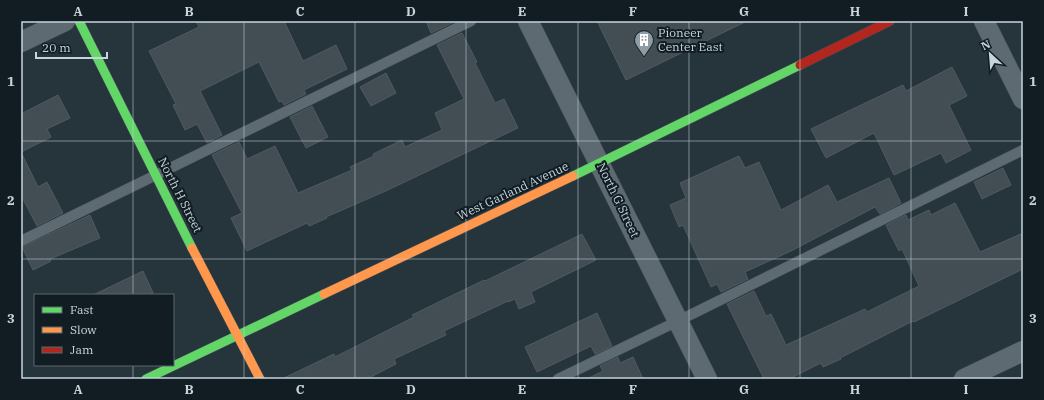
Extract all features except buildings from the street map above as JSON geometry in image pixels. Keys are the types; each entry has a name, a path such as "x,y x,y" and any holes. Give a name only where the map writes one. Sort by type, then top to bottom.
{"street":[{"path":"21,42 64,21"},
{"name":"North H Street","path":"79,21 155,175 239,335 260,379"},
{"name":"North G Street","path":"528,21 707,379"},
{"name":"West Garland Avenue","path":"174,366 600,163 890,21"},
{"path":"984,21 1023,99"},
{"path":"964,379 1023,351"},
{"name":"West Garland Avenue","path":"146,379 173,366"}],"lane":[{"path":"21,241 471,21"},
{"path":"558,379 1023,150"}],"traffic: fast":[{"path":"79,21 192,248"},
{"path":"573,176 800,65"},
{"path":"174,366 324,294"},
{"path":"146,379 173,366"}],"traffic: slow":[{"path":"324,294 573,176"},
{"path":"192,248 260,379"}],"traffic: jam":[{"path":"800,65 890,21"}],"place":[{"name":"Pioneer Center East","path":"644,57"}]}
